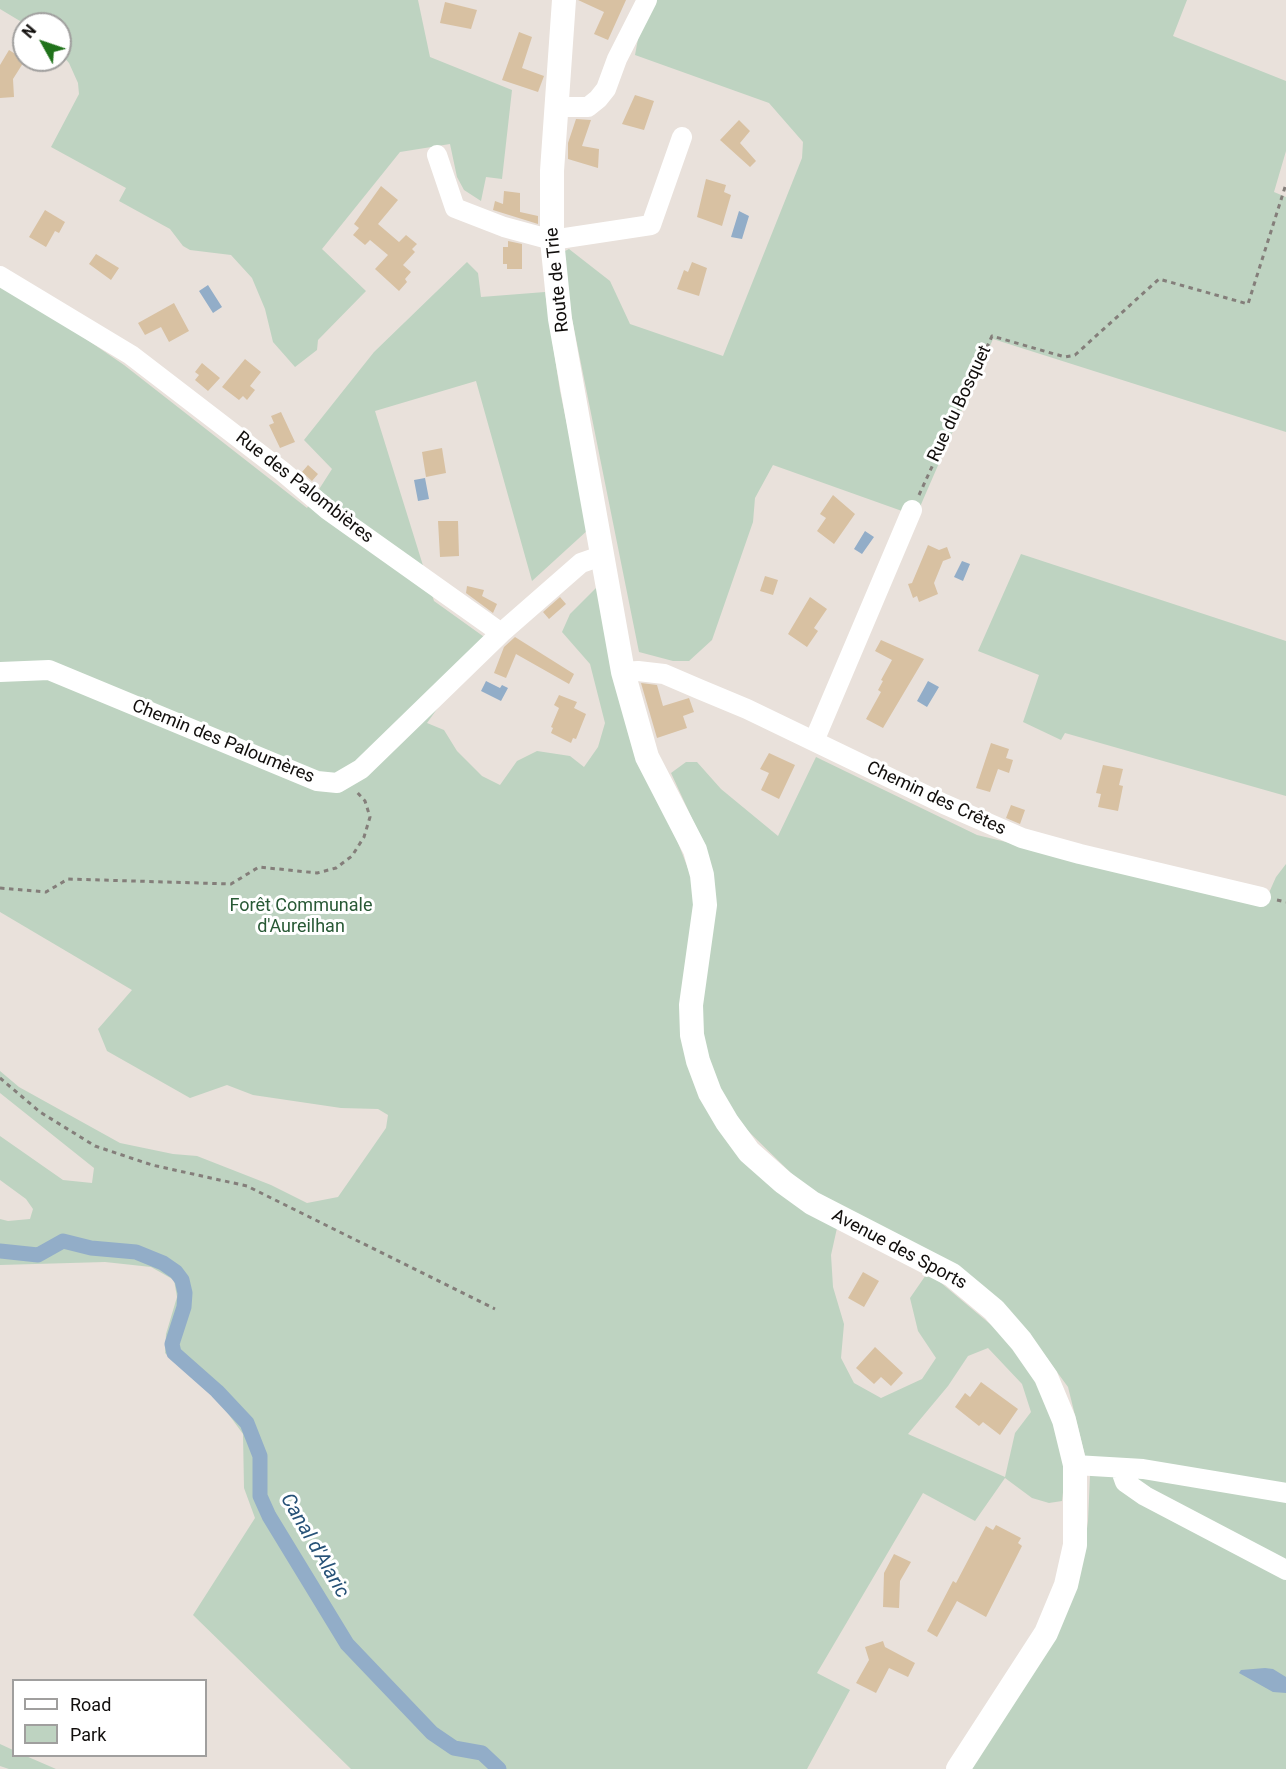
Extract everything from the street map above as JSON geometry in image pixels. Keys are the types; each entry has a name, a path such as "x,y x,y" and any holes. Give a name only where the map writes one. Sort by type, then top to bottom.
{"main road":[{"name":"Route de Trie","path":"564,0 552,171 552,240 560,319 623,672"},
{"name":"Avenue des Sports","path":"623,672 647,757 694,850 702,875 705,905 691,1005 692,1035 698,1061 715,1103 749,1152 812,1203 952,1275 994,1310 1021,1341 1046,1377 1064,1420 1075,1465 1075,1545 1066,1585 1046,1633 958,1769"}],"street":[{"path":"558,107 588,107 598,99 606,89 617,59 647,0"},
{"path":"437,155 455,208 504,227 552,240 651,225 682,137"},
{"name":"Rue des Palombières","path":"0,276 131,355 282,471 327,510 501,633"},
{"path":"813,741 912,510"},
{"path":"346,779 361,769 501,633 581,563 601,556"},
{"name":"Chemin des Paloumères","path":"0,672 49,670 317,781 337,783 346,779"},
{"name":"Chemin des Crêtes","path":"623,672 638,670 664,674 747,708 944,804 1022,838 1261,897"},
{"path":"1075,1465 1120,1468 1286,1493"},
{"path":"1120,1468 1125,1482 1145,1496 1286,1570"}],"path":[{"name":"Rue du Bosquet","path":"912,510 992,336 1065,357 1075,355 1159,279 1248,304 1286,184"},
{"path":"0,888 46,892 68,879 231,884 259,867 298,873 316,873 336,868 352,856 364,837 370,817 365,801 346,779"},
{"path":"0,1078 40,1112 94,1146 152,1165 247,1186 495,1309"}],"green space":[{"path":"0,0 418,0 430,57 512,90 502,179 486,177 481,201 464,190 457,177 450,144 400,152 322,249 366,291 318,340 317,350 295,367 273,342 265,309 252,278 231,255 190,250 183,246 170,229 119,201 126,188 51,147 79,94 78,83 72,70 72,12 12,12 12,16 0,9"},
{"path":"655,0 1187,0 1173,36 1286,81 1286,151 1274,192 1286,197 1286,432 993,339 916,516 773,465 755,498 753,522 712,640 689,661 673,661 639,652 566,289 563,252 569,249 610,281 630,324 723,356 802,158 803,142 769,103 635,55 640,28"},
{"name":"Forêt Communale d'Aureilhan","path":"467,262 478,273 481,297 545,292 560,391 589,529 532,581 476,381 375,411 434,601 487,639 427,723 444,730 457,751 482,776 500,785 517,761 537,751 570,756 584,767 598,747 605,723 590,664 562,632 570,614 599,585 695,892 690,941 711,1116 837,1228 831,1255 833,1287 844,1324 841,1358 854,1383 881,1398 922,1379 936,1358 918,1331 910,1298 928,1272 996,1329 1033,1371 1050,1398 1066,1466 1062,1501 1049,1503 1032,1498 1005,1478 975,1521 923,1493 817,1673 850,1690 807,1769 351,1769 193,1615 255,1518 244,1488 243,1434 221,1404 165,1353 166,1334 177,1297 174,1280 151,1267 105,1262 0,1265 0,1219 8,1221 30,1219 33,1209 26,1199 0,1180 0,1136 63,1180 92,1183 94,1168 0,1093 0,1071 19,1087 120,1143 173,1154 197,1156 271,1185 307,1203 338,1197 386,1128 388,1115 378,1109 341,1108 253,1095 227,1085 190,1098 107,1051 98,1029 132,990 0,912 0,280 124,365 307,508 332,469 304,440 374,352","holes":["988,1348 1022,1384 1031,1412 1015,1433 1005,1477 908,1434 948,1386 968,1356"]},
{"path":"1021,554 1286,641 1286,796 1065,733 1061,740 1023,722 1039,675 978,651"},
{"path":"816,757 977,835 1264,904 1276,877 1286,864 1286,1769 972,1769 1083,1559 1090,1476 1068,1387 1027,1331 841,1211 794,1176 747,1130 720,1094 705,1055 702,1011 701,838 671,773 686,762 697,762 721,789 778,836"},
{"path":"0,1744 12,1750 12,1757 28,1757 56,1769 9,1769 0,1766"}],"water":[{"path":"739,211 749,216 742,239 731,237"},
{"path":"208,285 222,307 213,313 199,291"},
{"path":"425,478 429,499 418,501 414,480"},
{"path":"865,531 874,537 862,554 854,549"},
{"path":"962,561 970,564 963,581 954,577"},
{"path":"486,681 500,688 502,685 508,688 501,701 481,691"},
{"path":"928,681 939,687 927,707 917,701"},
{"path":"1273,1669 1286,1677 1286,1693 1273,1692 1239,1673 1241,1670"}],"building":[{"path":"578,0 626,0 608,40 594,34 604,12"},
{"path":"445,2 477,10 471,29 440,23"},
{"path":"519,32 532,37 522,68 544,76 538,92 502,80"},
{"path":"9,50 12,52 12,72 17,72 13,79 14,97 0,98 0,65"},
{"path":"635,95 654,101 644,130 622,124"},
{"path":"576,119 591,120 582,146 599,149 598,168 568,159 568,143"},
{"path":"739,120 750,131 740,143 756,161 750,167 720,140"},
{"path":"706,179 726,185 724,192 731,195 722,226 697,217"},
{"path":"381,186 398,200 378,224 399,242 406,235 417,244 412,249 415,252 403,265 411,272 405,279 407,282 399,291 375,269 388,255 370,240 365,245 353,235 359,228 354,224"},
{"path":"504,191 520,193 520,212 538,216 538,224 493,210 495,201 503,204"},
{"path":"45,210 65,222 59,233 55,231 46,247 29,237"},
{"path":"508,241 522,244 522,269 507,269 507,264 503,264 503,247 508,247"},
{"path":"96,254 119,268 111,280 89,264"},
{"path":"692,262 707,268 699,296 677,289 684,270 688,272"},
{"path":"174,303 189,331 169,342 161,327 145,335 138,323"},
{"path":"245,359 261,372 250,386 255,390 247,400 243,396 239,400 222,387"},
{"path":"202,363 220,378 208,391 195,380 199,375 195,372"},
{"path":"281,412 295,442 280,448 269,425 274,423 271,416"},
{"path":"442,448 446,473 426,477 422,452"},
{"path":"308,465 318,474 312,481 302,472"},
{"path":"833,495 855,514 834,544 817,531 826,518 820,514"},
{"path":"438,521 458,521 459,556 440,557"},
{"path":"928,545 939,550 947,547 951,558 943,561 934,583 938,594 919,602 917,596 913,598 908,584 912,583"},
{"path":"765,576 778,580 773,595 760,591"},
{"path":"467,586 484,590 482,596 497,604 493,613 466,593"},
{"path":"560,597 566,604 549,619 543,612"},
{"path":"810,597 827,609 814,628 818,631 807,647 788,634"},
{"path":"515,637 574,674 569,684 516,654 506,678 494,673 504,647"},
{"path":"881,640 924,659 883,728 866,719 881,692 878,690 883,681 881,680 892,660 875,651"},
{"path":"641,683 657,685 663,706 689,698 694,712 683,716 687,728 657,738"},
{"path":"559,695 577,702 574,708 586,714 576,739 573,738 571,743 551,733 553,728 551,727 559,708 554,705"},
{"path":"991,743 1009,749 1006,758 1013,760 1009,773 998,769 990,792 976,788"},
{"path":"769,753 795,765 779,799 761,790 769,773 760,769"},
{"path":"1103,765 1123,769 1119,785 1123,786 1118,811 1098,807 1101,794 1096,793"},
{"path":"1011,805 1025,810 1020,824 1006,818"},
{"path":"863,1272 879,1281 864,1307 848,1298"},
{"path":"875,1347 903,1373 891,1386 881,1377 874,1384 856,1368"},
{"path":"981,1382 1018,1409 1000,1435 983,1422 979,1426 955,1407 965,1393 970,1397"},
{"path":"996,1525 1021,1538 1018,1543 1022,1546 986,1617 957,1601 937,1637 927,1631 953,1581 956,1583 986,1526 993,1530"},
{"path":"894,1554 911,1562 900,1581 899,1608 883,1607 884,1573"},
{"path":"883,1641 885,1647 915,1663 908,1677 889,1668 876,1693 856,1683 869,1660 865,1647"}],"waterway":[{"name":"Canal d'Alaric","path":"0,1251 38,1255 63,1241 91,1248 136,1252 163,1263 176,1272 182,1280 185,1293 184,1307 172,1344 174,1353 217,1391 247,1423 260,1456 260,1496 269,1516 347,1644 432,1733 454,1748 482,1753 499,1769"}]}
